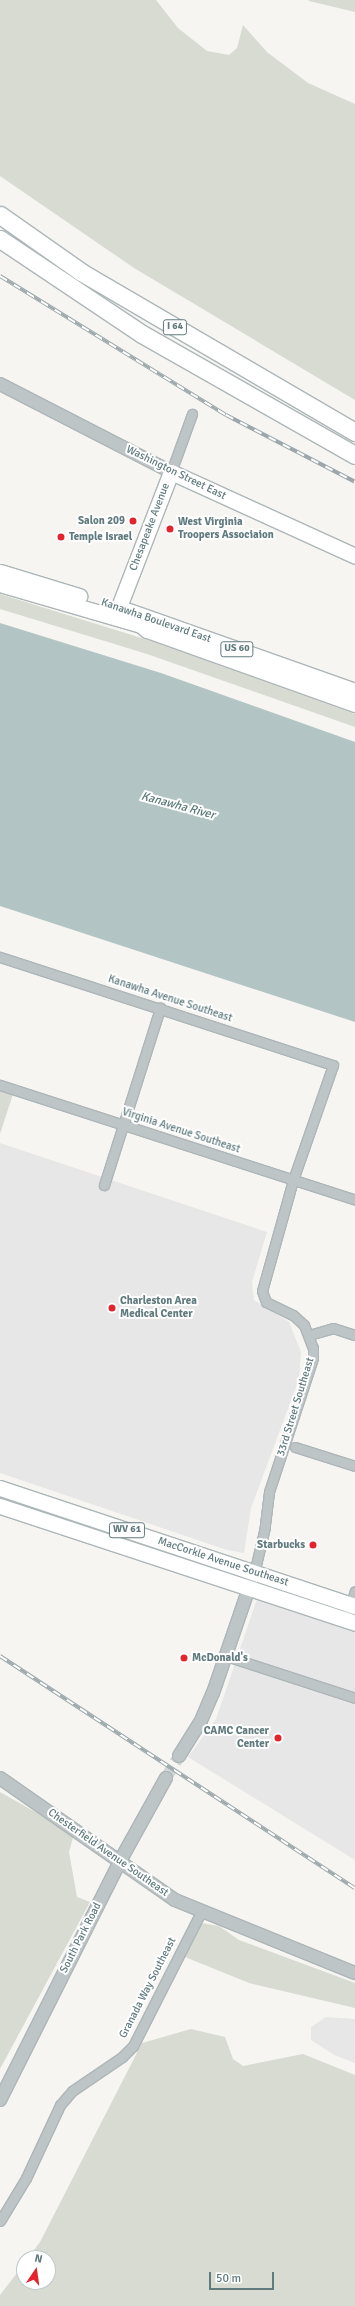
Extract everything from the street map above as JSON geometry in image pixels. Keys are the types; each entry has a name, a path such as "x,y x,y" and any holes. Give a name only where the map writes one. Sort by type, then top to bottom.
{"highway":[{"name":"I 64","path":"0,216 81,272 355,432"},
{"name":"I 64","path":"0,239 142,334 355,455"}],"main road":[{"name":"Washington Street East","path":"171,472 355,556"},
{"name":"Chesapeake Avenue","path":"117,612 171,472"},
{"name":"Kanawha Boulevard East","path":"0,572 355,691"},
{"name":"Kanawha Boulevard East","path":"0,584 54,600 117,612 146,630 355,704"},
{"name":"Kanawha Boulevard East","path":"54,600 59,605 139,631 146,630"},
{"name":"MacCorkle Avenue Southeast","path":"0,1488 254,1573 353,1601"},
{"name":"MacCorkle Avenue Southeast","path":"0,1506 350,1621"}],"street":[{"name":"Washington Street East","path":"0,384 171,472"},
{"name":"Chesapeake Avenue","path":"171,472 192,414"},
{"name":"Kanawha Avenue Southeast","path":"0,957 333,1065"},
{"path":"104,1186 160,1008"},
{"name":"33rd Street Southeast","path":"249,1588 266,1527 269,1492 311,1368 313,1348 309,1335 298,1319 266,1302 262,1292 293,1180 333,1065"},
{"name":"Virginia Avenue Southeast","path":"0,1085 355,1200"},
{"path":"309,1335 333,1328 355,1334"},
{"path":"295,1447 355,1466"},
{"path":"179,1756 200,1723 226,1656 249,1588"},
{"path":"350,1621 353,1601"},
{"path":"226,1656 355,1698"},
{"name":"Chesterfield Avenue Southeast","path":"0,1778 175,1900 201,1912 355,1973"},
{"name":"South Park Road","path":"0,2100 120,1861 166,1778"},
{"name":"Granada Way Southeast","path":"0,2220 26,2178 60,2105 72,2091 122,2057 133,2046 201,1912"}],"shaded area":[{"path":"0,0 156,0 178,28 207,51 229,55 237,48 243,25 267,52 308,83 355,104 355,400 134,268 0,176"},
{"path":"308,0 355,0 355,12 309,1"},
{"path":"0,594 151,641 355,714 355,727 147,654 0,609"},
{"path":"0,1090 13,1094 0,1134"},
{"path":"0,1143 267,1232 252,1282 254,1300 289,1322 301,1352 299,1379 251,1508 244,1553 227,1550 0,1473"},
{"name":"CAMC Cancer Center","path":"257,1599 355,1631 355,1860 188,1757 216,1719"},
{"path":"0,1792 74,1834 69,1852 77,1897 90,1902 0,2069"},
{"path":"201,1923 219,1926 239,1940 355,1983 355,2008 249,1983 185,1957"},
{"path":"326,2017 355,2019 355,2063 334,2055 311,2040 311,2027"},
{"path":"191,2029 225,2037 233,2059 243,2066 303,2054 355,2075 355,2306 0,2306 0,2295 16,2274 16,2290 56,2290 56,2250 34,2250 40,2242 142,2043"}],"water":[{"name":"Kanawha River","path":"0,623 161,673 355,742 355,1022 0,906"}],"tunnel":[{"path":"166,1778 179,1756"}],"railway":[{"path":"0,276 226,415 355,482"},
{"path":"0,1656 355,1888"}],"place":[{"name":"Salon 209","path":"133,521"},
{"name":"West Virginia Troopers Associaion","path":"170,529"},
{"name":"Temple Israel","path":"61,537"},
{"name":"Charleston Area Medical Center","path":"112,1308"},
{"name":"Starbucks","path":"313,1545"},
{"name":"McDonald's","path":"184,1658"},
{"name":"CAMC Cancer Center","path":"278,1738"}]}
